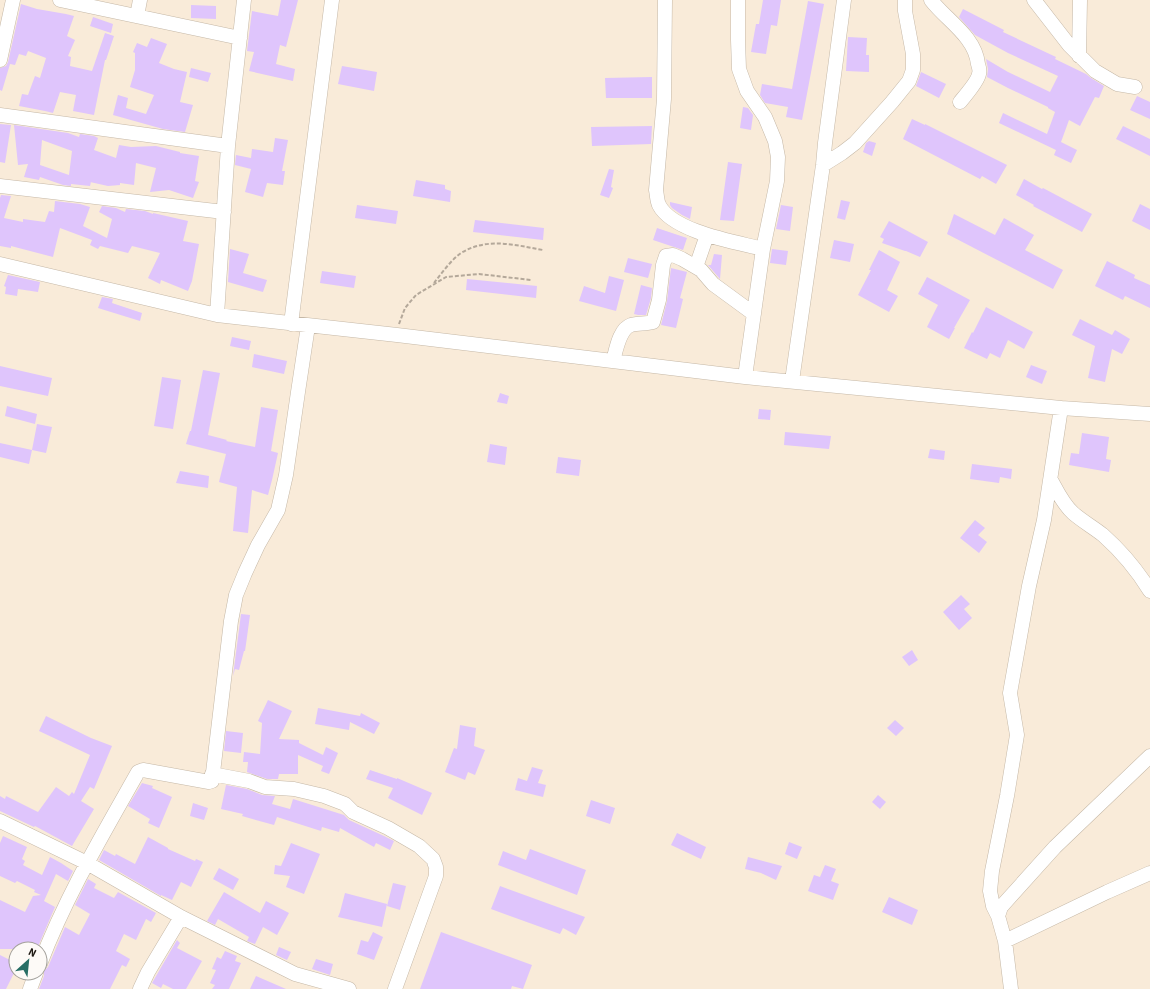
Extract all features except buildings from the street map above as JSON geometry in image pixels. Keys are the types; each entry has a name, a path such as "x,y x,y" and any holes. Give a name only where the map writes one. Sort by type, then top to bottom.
{"street":[{"path":"0,60 13,0"},
{"path":"60,0 240,38"},
{"path":"137,16 140,0"},
{"path":"217,315 228,146 244,0"},
{"path":"291,324 332,0"},
{"path":"665,0 664,99 656,190 659,205 666,214 682,226 707,235 763,249"},
{"path":"738,0 738,69 747,91 765,117 775,141 778,157 777,181 763,249 745,377"},
{"path":"792,382 823,165 844,0"},
{"path":"823,165 855,143 909,81 913,70 905,12 905,0"},
{"path":"931,0 938,9 962,31 973,48 978,61 979,74 971,88 960,102"},
{"path":"1034,0 1079,56 1095,71 1117,84 1135,87"},
{"path":"1079,56 1080,0"},
{"path":"0,115 228,146"},
{"path":"0,186 224,212"},
{"path":"696,267 707,235"},
{"path":"612,361 620,335 628,326 653,322 659,300 663,265 666,256 673,255 701,270 713,284 754,314"},
{"path":"0,264 217,315 792,382 1061,408 1150,414"},
{"path":"48,943 87,863 138,772 143,770 209,782 212,781 230,629 236,595 258,545 278,510 286,475 308,326"},
{"path":"1011,989 1005,941 998,916 993,906 990,891 992,871 1008,796 1017,735 1010,693 1029,586 1044,520 1061,408"},
{"path":"1051,480 1062,500 1072,512 1102,534 1117,548 1150,591"},
{"path":"998,916 1001,907 1054,847 1150,756"},
{"path":"212,774 249,781 265,787 294,789 324,796 345,804 353,812 388,828 419,846 433,859 436,867 436,876 395,989"},
{"path":"0,821 87,863 181,917 295,974 349,989"},
{"path":"1005,941 1150,873"},
{"path":"140,989 148,972 181,917"}],"path":[{"path":"433,284 446,268 461,254 480,244 506,243 543,250"},
{"path":"397,335 404,308 416,295 446,277 479,274 531,280"}]}
